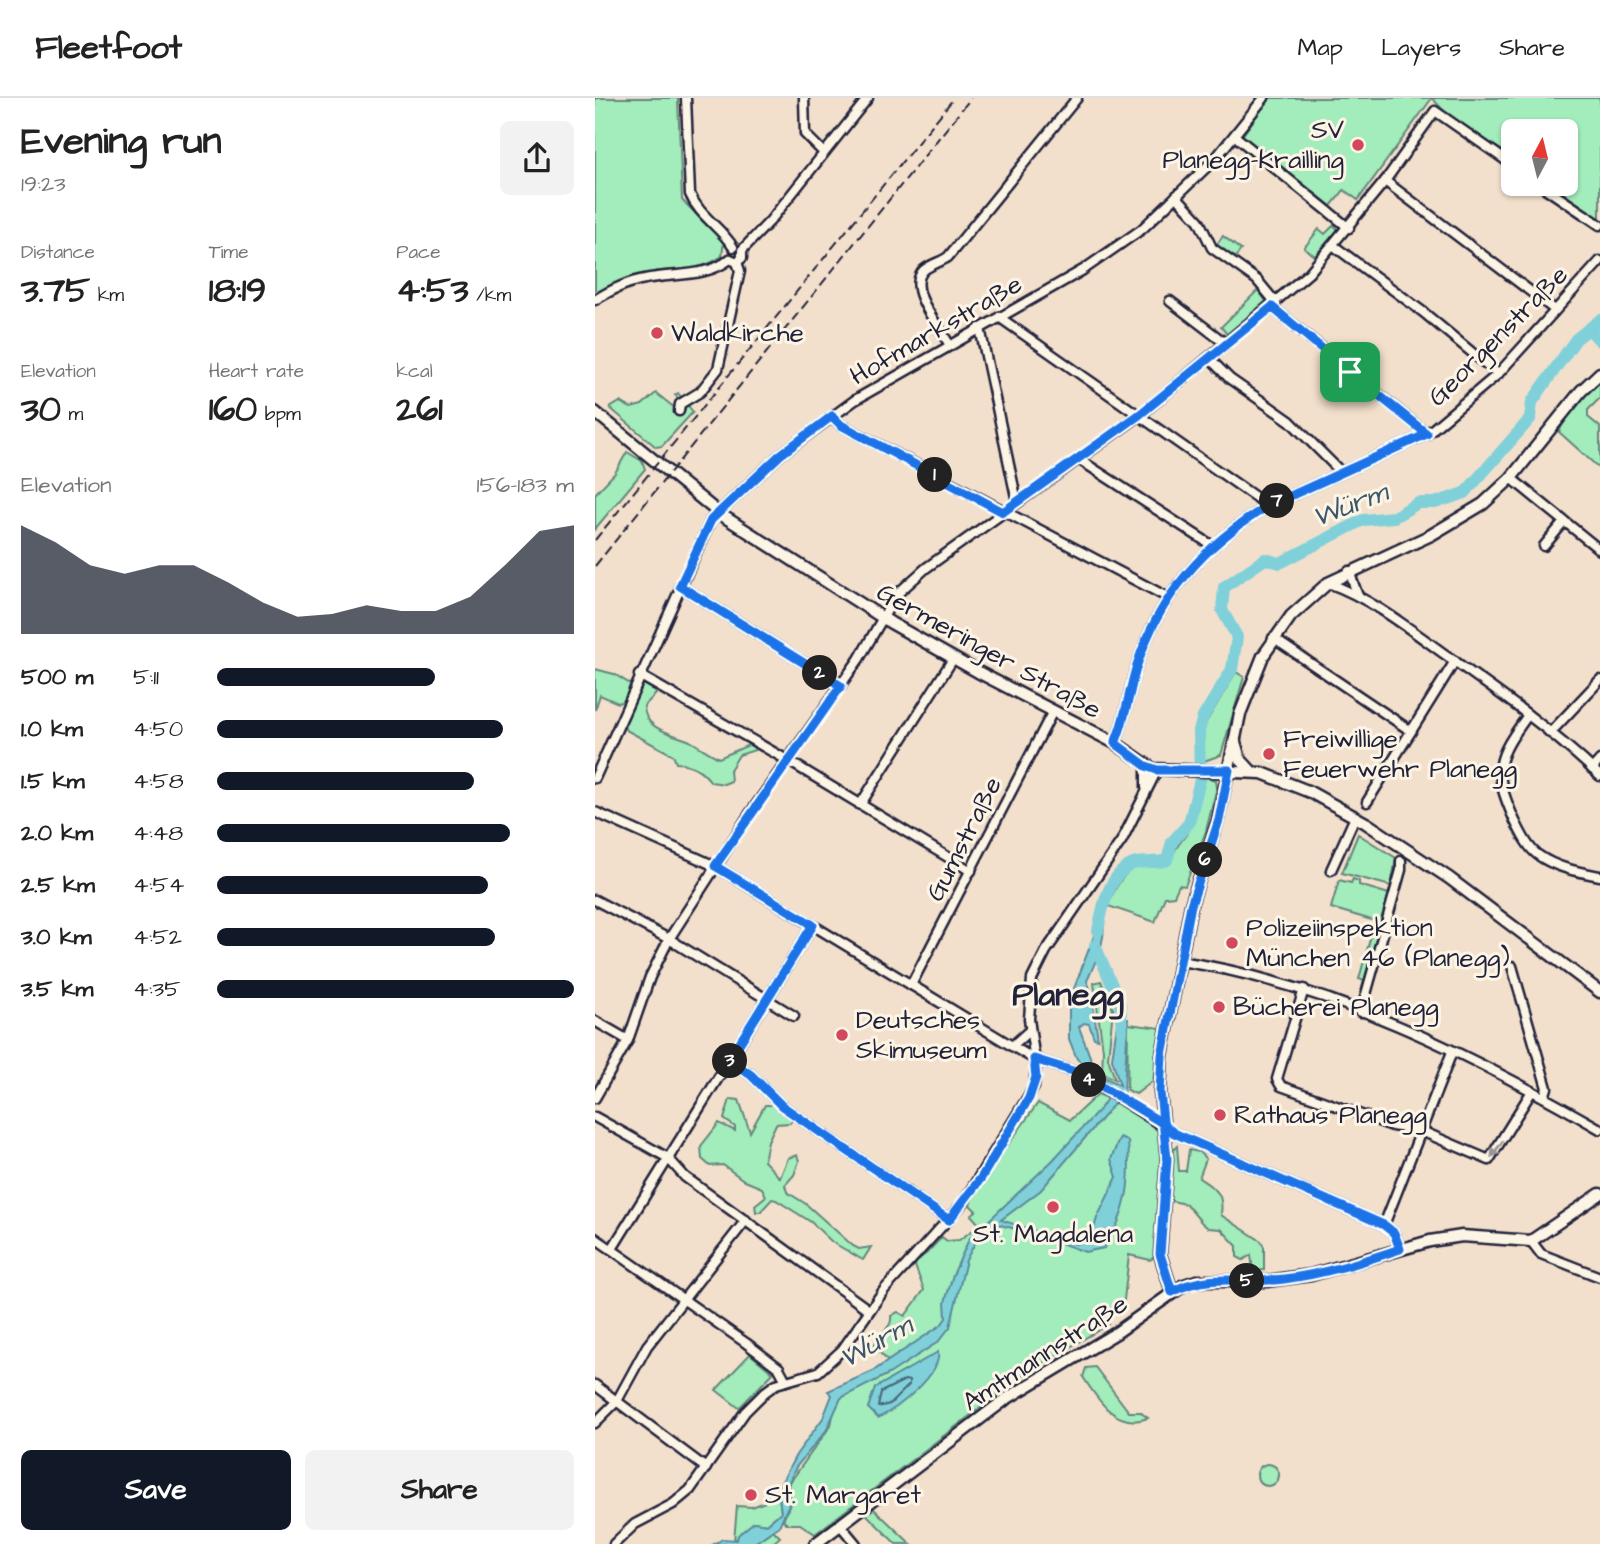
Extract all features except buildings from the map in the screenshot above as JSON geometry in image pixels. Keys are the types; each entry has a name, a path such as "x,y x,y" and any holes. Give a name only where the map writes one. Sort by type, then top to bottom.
{"main road":[{"path":"1600,373 1581,391 1511,478 1483,504 1450,525 1328,583 1291,616 1273,638 1247,692 1219,820 1191,905 1162,1055 1161,1101 1166,1127 1167,1159 1160,1254 1172,1292 1196,1281 1267,1281 1311,1275 1400,1249 1462,1236 1531,1241 1600,1194"},
{"name":"Germeringer Straße","path":"595,412 720,514 881,617 953,659 1115,743 1146,766 1157,770 1251,771 1295,784 1355,817 1482,901 1600,992"},
{"path":"1235,740 1240,759 1251,771"},
{"name":"Amtmannstraße","path":"815,1544 1006,1399 1136,1321 1172,1292"}],"street":[{"path":"595,300 624,284 699,273 743,256 725,234 694,205 690,194 686,98"},
{"path":"804,98 805,134 823,152"},
{"path":"679,411 680,404 700,392 718,369 740,271 728,252 737,248 776,213 868,98"},
{"path":"949,344 920,295 918,281 922,272 948,257 1077,98"},
{"name":"Hofmarkstraße","path":"595,778 639,675 711,520 780,455 877,385 1083,270 1133,236 1235,136 1265,98"},
{"path":"595,1098 628,1040 650,977 669,939 787,760 841,686 896,595 923,570 1080,460 1139,415 1274,305 1335,246 1435,111 1501,157"},
{"path":"1235,136 1349,228"},
{"path":"1385,181 1555,310"},
{"path":"1176,196 1199,221 1212,248 1257,280 1274,305 1427,434"},
{"path":"1557,196 1600,225"},
{"path":"1335,246 1423,312 1497,374"},
{"name":"Georgenstraße","path":"1115,743 1146,640 1167,597 1213,546 1268,506 1427,434 1497,374 1600,261"},
{"path":"1170,301 1225,343"},
{"path":"999,317 1268,506"},
{"path":"980,328 1017,502"},
{"path":"1209,358 1230,379 1290,421 1341,472"},
{"path":"832,416 841,425 1167,597"},
{"path":"1080,460 1213,546"},
{"path":"1511,478 1600,550"},
{"path":"1544,546 1564,522"},
{"path":"1349,571 1358,596"},
{"path":"1328,583 1358,596 1455,661 1528,715 1600,776"},
{"path":"680,586 841,686"},
{"path":"1273,638 1411,732"},
{"path":"860,805 953,659"},
{"path":"1367,802 1455,661"},
{"path":"639,675 971,871"},
{"path":"1550,733 1600,680"},
{"name":"Gumstraße","path":"911,985 1053,711"},
{"path":"1528,715 1503,754 1499,768 1500,786 1516,823 1539,856 1571,870 1600,876"},
{"path":"1593,769 1600,760"},
{"path":"1146,766 1146,787"},
{"path":"614,1544 635,1524 661,1512 685,1494 745,1412 765,1392 786,1381 806,1377 828,1365 842,1350 869,1310 948,1221 981,1178 1029,1098 1036,1077 1030,1030 1032,979 1046,951 1122,839 1146,787 1157,770"},
{"path":"595,811 715,866 1034,1059 1067,1068 1166,1127 1222,1155 1384,1225 1394,1233 1400,1249"},
{"path":"1331,870 1355,817"},
{"path":"1361,1012 1401,870 1401,861"},
{"path":"595,900 669,939 794,1016"},
{"path":"612,1249 813,925"},
{"path":"1180,961 1236,971 1304,989 1453,1052 1544,1097 1600,1129"},
{"path":"1511,966 1547,1088 1544,1097"},
{"path":"1304,989 1277,1083 1392,1126 1419,1130 1489,1160 1532,1091"},
{"path":"595,1021 628,1040"},
{"path":"1011,1046 1030,1030"},
{"path":"1384,1225 1419,1130 1453,1052"},
{"path":"729,1060 751,1075 782,1106 948,1221"},
{"path":"1144,1112 1161,1101"},
{"path":"595,1116 668,1158 685,1177 869,1310"},
{"path":"595,1423 617,1401 647,1346 746,1220"},
{"path":"595,1238 779,1368 786,1381"},
{"path":"1531,1241 1541,1254 1600,1277"},
{"path":"595,1385 706,1468"},
{"path":"841,1526 856,1544"}],"green space":[{"path":"595,98 678,98 682,200 724,241 722,256 697,267 637,275 595,294"},
{"name":"SV Planegg-Krailling","path":"1270,98 1432,98 1358,200 1344,190 1331,206 1242,136"},
{"path":"1432,98 1600,98 1600,220 1566,196 1579,196 1579,119 1501,119 1501,150 1445,112"},
{"path":"1334,225 1338,230 1315,256 1304,248 1319,229 1325,234"},
{"path":"1223,236 1241,250 1233,260 1215,247"},
{"path":"1258,290 1266,301 1227,334 1221,327"},
{"path":"1600,381 1600,398 1588,410 1588,417 1600,427 1600,469 1559,432 1569,411"},
{"path":"656,393 676,409 680,400 675,395 678,393 693,412 662,446 656,447 610,408 620,402 631,408 642,405"},
{"path":"627,452 642,461 645,469 595,529 595,494 615,473"},
{"path":"595,669 614,674 630,684 625,701 618,703 600,695 595,710"},
{"path":"1236,672 1244,677 1221,755 1204,761 1202,729"},
{"path":"642,683 654,689 656,694 644,706 649,720 660,730 690,741 719,758 751,744 755,750 739,755 730,770 731,781 724,784 711,782 696,768 676,763 673,755 626,730 622,724"},
{"path":"1204,776 1216,780 1217,787 1206,831 1185,886 1179,885 1174,896 1165,897 1155,922 1108,906 1116,888 1129,871 1140,866 1169,863 1192,823"},
{"path":"1358,834 1396,858 1391,886 1342,873"},
{"path":"1353,879 1359,881 1359,885 1389,894 1364,981 1359,979 1375,921 1331,908 1339,880 1351,883"},
{"path":"1101,981 1113,1009 1108,1058 1115,1079 1102,1073 1103,1050 1094,983"},
{"path":"1128,1024 1162,1028 1153,1081 1136,1094 1127,1090"},
{"path":"1098,1094 1125,1106 1160,1132 1161,1147 1157,1255 1150,1260 1129,1255 1124,1300 1104,1313 1109,1324 1026,1373 815,1534 800,1524 787,1524 783,1520 791,1502 788,1485 831,1425 836,1400 889,1362 874,1347 875,1342 889,1325 891,1316 898,1312 905,1316 924,1290 915,1266 918,1258 926,1254 942,1237 947,1241 959,1240 980,1225 971,1215 976,1211 970,1205 974,1192 1038,1103 1070,1120"},
{"path":"730,1099 739,1100 750,1132 765,1105 777,1105 781,1111 794,1117 790,1123 776,1124 768,1141 764,1161 780,1178 788,1158 797,1155 799,1161 794,1175 785,1185 787,1192 806,1204 853,1246 859,1249 871,1247 863,1260 832,1242 811,1222 776,1200 772,1199 760,1212 756,1212 755,1205 766,1196 762,1188 745,1181 723,1165 710,1166 702,1159 701,1146 719,1123 735,1131 735,1127 724,1119"},
{"path":"1177,1146 1179,1171 1186,1171 1189,1150 1199,1152 1206,1159 1199,1178 1218,1193 1221,1215 1261,1241 1264,1247 1264,1270 1253,1271 1251,1255 1243,1260 1237,1257 1237,1246 1221,1229 1208,1228 1186,1204 1166,1200 1170,1153"},
{"path":"750,1354 773,1373 739,1408 716,1390"},
{"path":"1095,1367 1129,1412 1140,1412 1148,1418 1126,1420 1109,1411 1083,1377 1086,1368"},
{"path":"1268,1464 1276,1467 1279,1475 1276,1483 1268,1486 1260,1483 1257,1475 1260,1467"},
{"path":"778,1489 781,1512 767,1524 754,1522 734,1541 737,1506 752,1507 765,1502 768,1491"},
{"path":"874,1509 911,1544 896,1544 866,1514"},
{"path":"773,1530 780,1537 772,1544 753,1544"}],"water":[{"path":"1101,917 1104,932 1087,981 1098,1039 1094,1038 1089,1024 1084,1023 1079,1027 1096,1073 1120,1085 1112,1059 1118,1017 1128,1019 1124,1092 1041,1190 1001,1220 1076,1244 1091,1238 1097,1218 1117,1177 1111,1159 1120,1137 1128,1141 1128,1184 1123,1210 1104,1248 1085,1252 1039,1235 997,1224 975,1243 966,1260 950,1327 938,1342 889,1374 841,1398 826,1431 796,1467 787,1486 790,1502 779,1526 753,1544 714,1544 723,1539 737,1540 738,1535 754,1522 767,1524 781,1512 778,1489 796,1455 823,1418 832,1395 828,1391 873,1371 941,1325 946,1318 945,1302 953,1275 969,1239 1052,1161 1100,1109 1114,1088 1077,1059 1069,1039 1069,1002"},
{"path":"938,1352 937,1361 926,1380 896,1407 878,1418 868,1408 875,1388"}],"waterway":[{"name":"Würm","path":"1098,931 1108,893 1118,876 1133,864 1167,860 1172,842 1189,823 1200,780 1199,731 1203,717 1232,669 1237,637 1222,610 1224,587 1265,559 1280,563 1363,520 1394,517 1418,503 1435,503 1465,493 1530,419 1532,402 1576,339 1600,320"},
{"name":"Würm","path":"1589,329 1600,341"},
{"name":"Würm","path":"1095,945 1120,1004 1122,1031"}],"railway":[{"path":"595,540 954,98"},
{"path":"595,566 971,98"}],"place":[{"name":"SV Planegg-Krailling","path":"1358,145"},
{"name":"Waldkirche","path":"657,333"},
{"name":"Freiwillige Feuerwehr Planegg","path":"1269,754"},
{"name":"Polizeiinspektion München 46 (Planegg)","path":"1232,943"},
{"name":"Bücherei Planegg","path":"1219,1007"},
{"name":"Deutsches Skimuseum","path":"842,1035"},
{"name":"Rathaus Planegg","path":"1220,1115"},
{"name":"St. Magdalena","path":"1053,1207"},
{"name":"St. Margaret","path":"751,1495"}],"district":[{"name":"Planegg","path":"1068,995"}],"route":[{"path":"1350,372 1272,307 1080,460 1003,512 841,425 832,416 780,455 730,505 711,520 680,586 841,686 715,866 813,925 729,1060 751,1075 782,1106 949,1220 981,1178 1029,1098 1036,1077 1034,1059 1079,1073 1159,1121 1166,1127 1174,1133 1384,1225 1394,1233 1400,1249 1353,1265 1311,1275 1267,1281 1196,1281 1172,1292 1160,1254 1167,1159 1166,1127 1160,1092 1162,1055 1191,905 1219,820 1229,770 1157,770 1146,766 1115,743 1136,667 1167,597 1213,546 1243,521 1268,506 1427,434 1350,372"}]}
